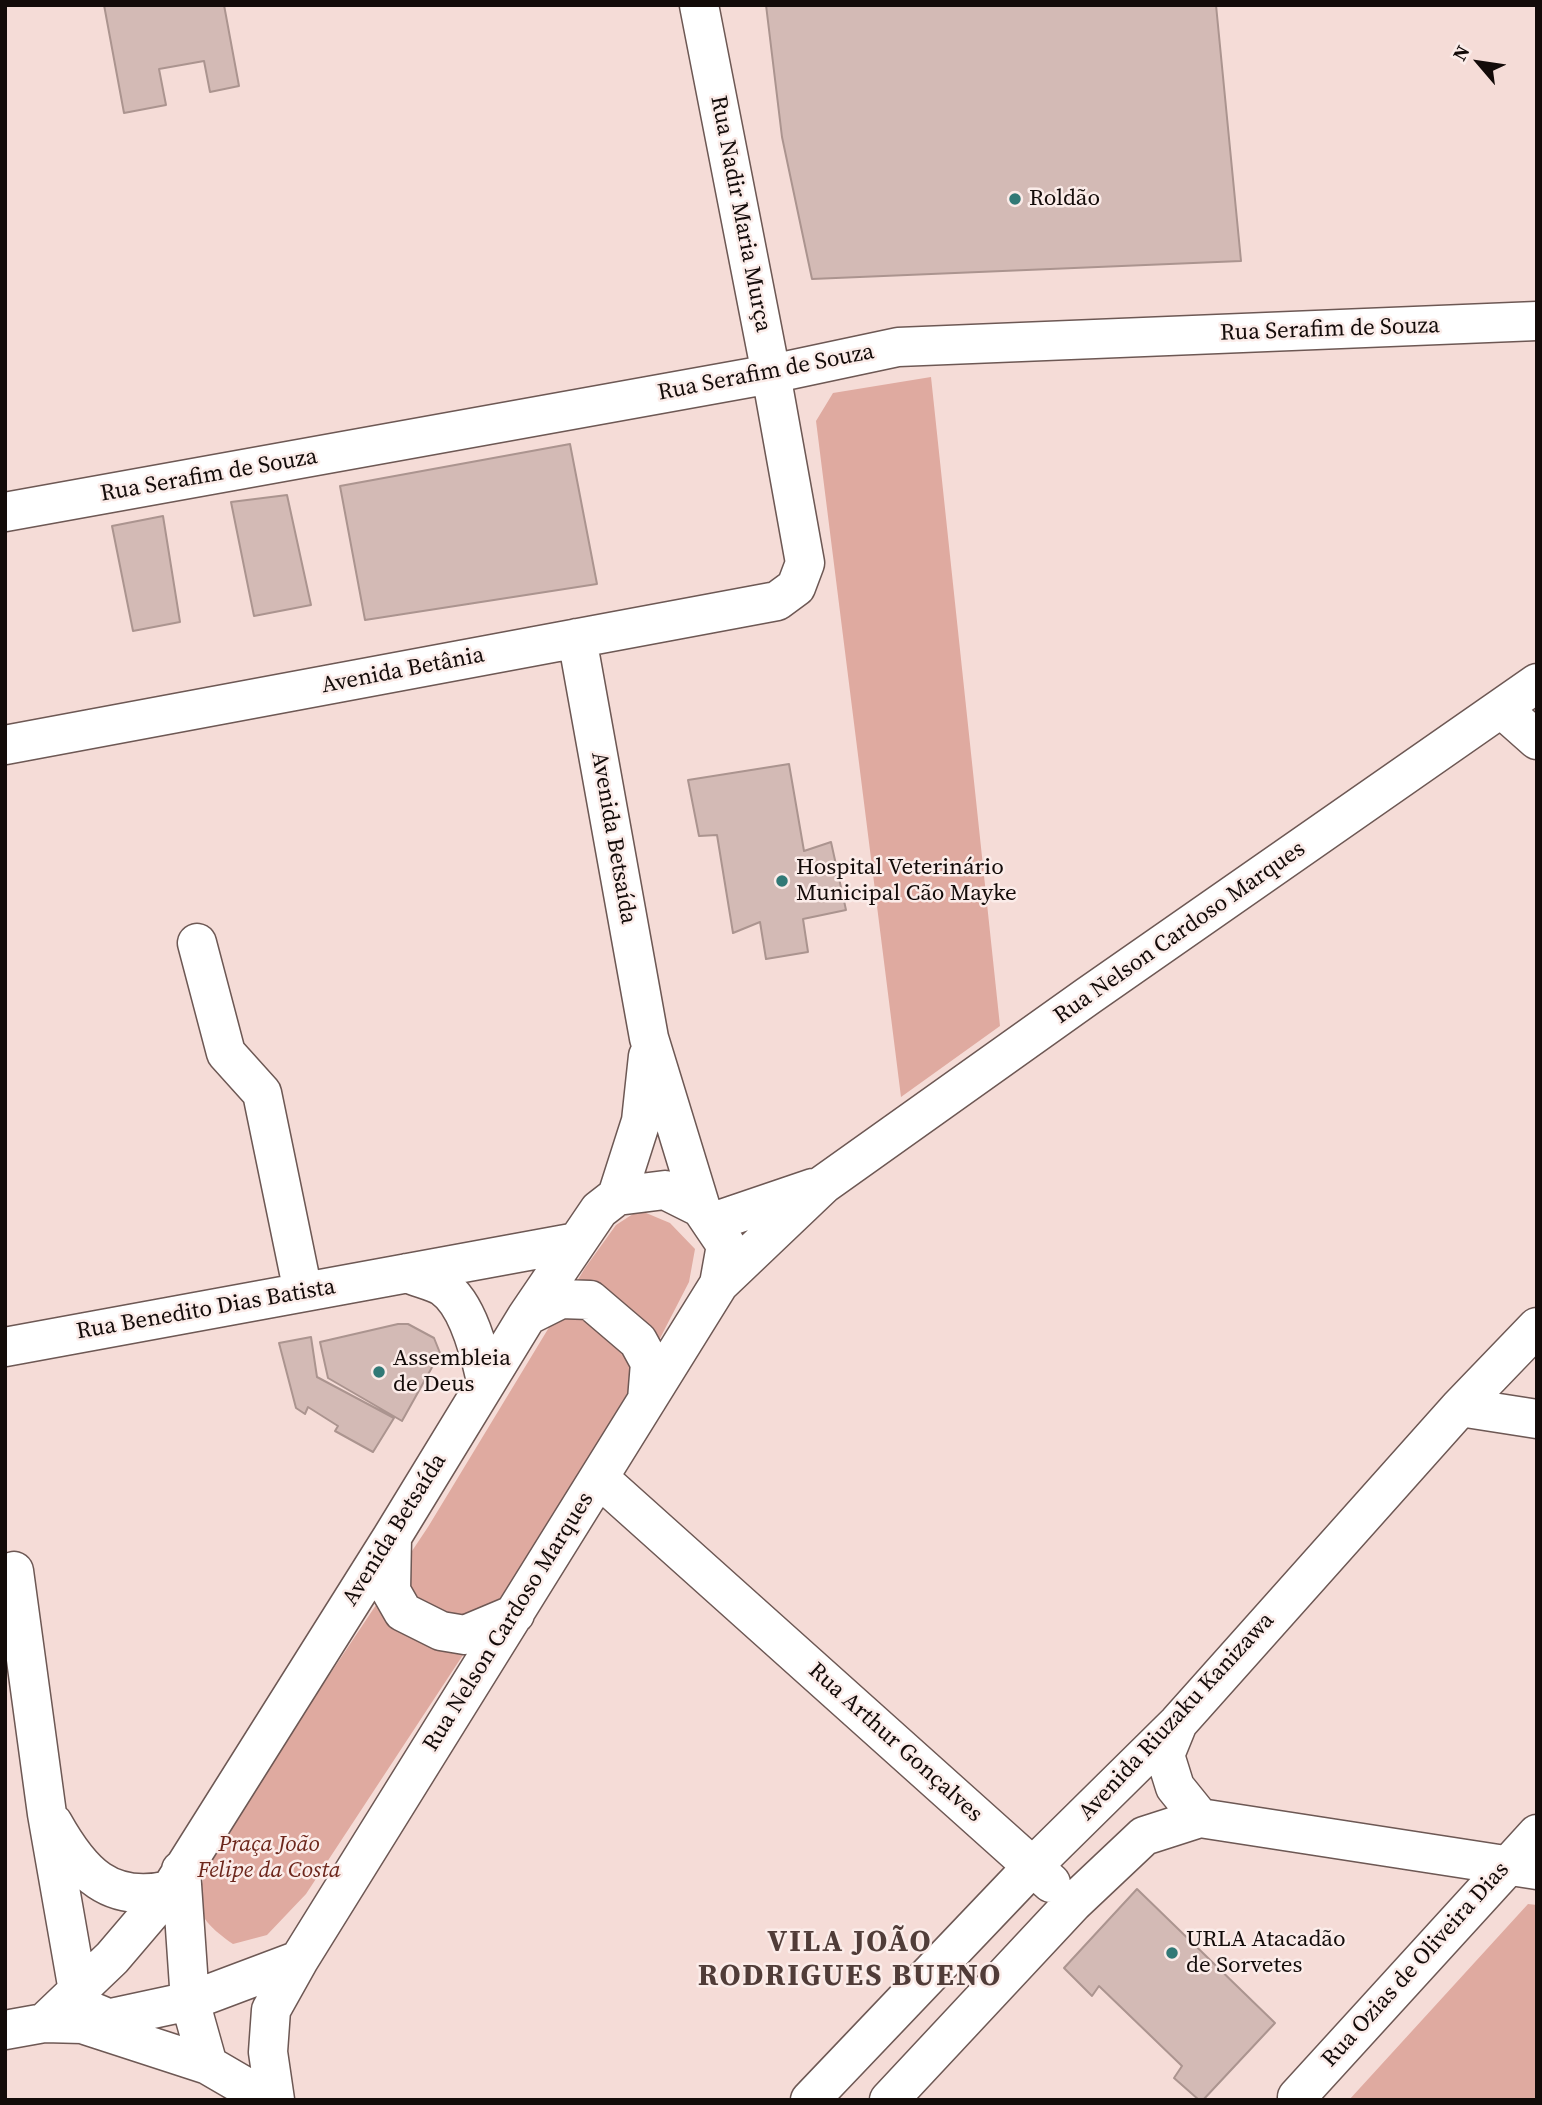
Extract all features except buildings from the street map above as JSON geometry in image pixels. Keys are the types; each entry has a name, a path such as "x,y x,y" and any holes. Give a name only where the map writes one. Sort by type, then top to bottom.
{"street":[{"name":"Rua Nadir Maria Murça","path":"699,5 805,562 796,586"},
{"name":"Rua Serafim de Souza","path":"5,512 771,374 898,347 1537,321"},
{"name":"Avenida Betânia","path":"5,745 777,601 796,586"},
{"name":"Avenida Betsaída","path":"577,638 649,1038 707,1215"},
{"name":"Rua Nelson Cardoso Marques","path":"275,2100 268,2052 271,2010 299,1959 719,1284 824,1184 1537,683"},
{"path":"1502,709 1537,740"},
{"path":"197,943 226,1053 262,1093 303,1292"},
{"name":"Avenida Betsaída","path":"90,2011 112,1958 178,1894 527,1316 599,1210 617,1196 641,1121 649,1038"},
{"name":"Rua Nelson Cardoso Marques","path":"719,1284 726,1245 707,1215 824,1184"},
{"path":"617,1196 664,1189 707,1215"},
{"name":"Rua Benedito Dias Batista","path":"5,1347 578,1242"},
{"path":"407,1273 444,1288 459,1306 477,1344 486,1381"},
{"path":"527,1316 561,1299 590,1300 639,1341 650,1363 647,1400"},
{"name":"Avenida Riuzaku Kanizawa","path":"810,2100 1033,1866 1178,1723 1460,1407 1537,1327"},
{"path":"1460,1407 1537,1419"},
{"name":"Rua Arthur Gonçalves","path":"599,1478 1073,1903"},
{"path":"392,1537 391,1591 403,1612 441,1631 465,1635 515,1614"},
{"path":"14,1571 47,1814 90,2011"},
{"path":"1178,1723 1165,1755 1175,1787 1200,1818"},
{"path":"47,1814 68,1851 89,1873 107,1886 149,1895 178,1894"},
{"path":"889,2100 1073,1903 1144,1836 1200,1818 1521,1868"},
{"name":"Rua Ozias de Oliveira Dias","path":"1297,2097 1521,1868 1537,1835"},
{"path":"178,1894 197,1950 220,1966 252,1971 299,1959"},
{"path":"178,1894 190,2001 208,2065"},
{"path":"5,2030 90,2011 190,2001 299,1959"},
{"path":"90,2011 208,2065 268,2100"}],"green space":[{"path":"931,377 1000,1026 901,1097 816,421 833,393"},
{"name":"Praça João Felipe da Costa","path":"639,1210 670,1223 695,1249 689,1282 654,1350 526,1559 306,1894 267,1935 233,1944 209,1924 200,1907 208,1857 428,1527 585,1268 616,1225"},
{"path":"1528,1904 1537,1905 1537,2100 1349,2100"}],"place":[{"name":"Roldão","path":"1015,199"},
{"name":"Hospital Veterinário Municipal Cão Mayke","path":"782,881"},
{"name":"Assembleia de Deus","path":"379,1372"},
{"name":"URLA Atacadão de Sorvetes","path":"1172,1953"}],"district":[{"name":"VILA JOÃO RODRIGUES BUENO","path":"850,1960"}]}
